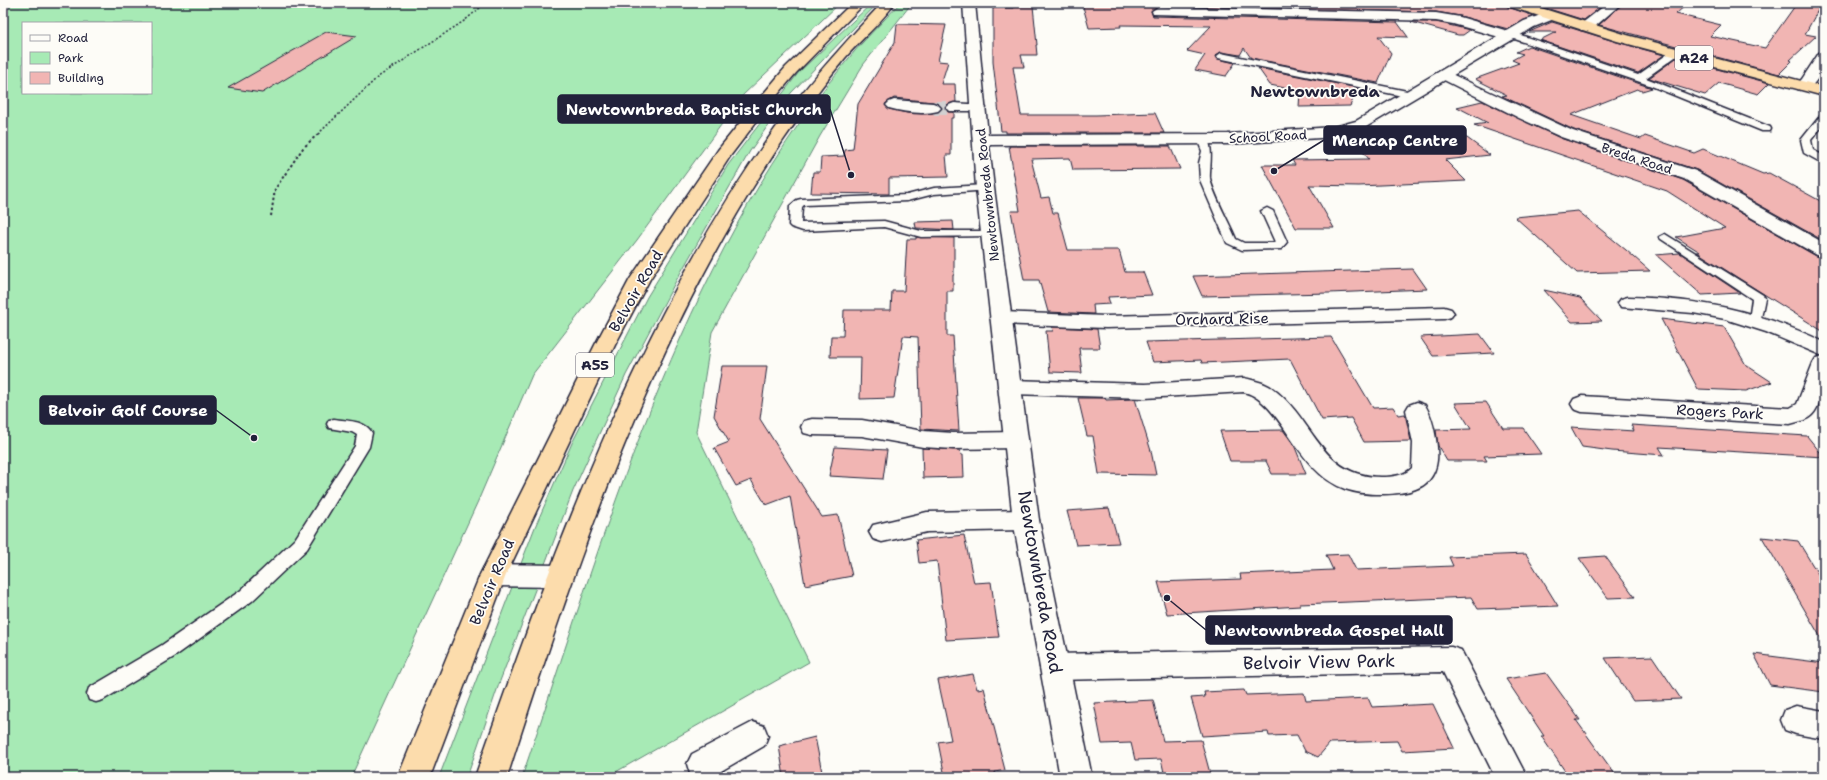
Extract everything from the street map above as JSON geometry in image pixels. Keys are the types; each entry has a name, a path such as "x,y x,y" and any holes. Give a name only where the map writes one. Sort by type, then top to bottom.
{"highway":[{"name":"Belvoir Road","path":"414,777 493,575 601,352 645,273 724,153 764,102 791,70 859,3"},
{"path":"491,777 560,576 624,418 670,320 712,239 757,165 799,105 837,58 889,3"},
{"name":"A24","path":"1512,3 1549,16 1675,53 1824,92"}],"street":[{"name":"Newtownbreda Road","path":"970,3 985,188 1026,520 1076,777"},
{"path":"1586,27 1616,3"},
{"path":"1158,11 1436,17 1455,20 1511,36"},
{"name":"School Road","path":"981,140 1202,139 1336,132 1361,124 1446,75 1529,24 1549,16"},
{"path":"1803,86 1808,82 1824,56"},
{"name":"Breda Road","path":"1446,75 1524,115 1567,134 1690,175 1824,250"},
{"path":"894,105 904,108 933,108"},
{"path":"954,108 978,108"},
{"path":"1628,302 1665,303 1697,307 1755,320 1789,333 1824,350"},
{"name":"Orchard Rise","path":"1000,318 1106,322 1444,313"},
{"name":"Rogers Park","path":"1582,404 1790,416 1800,413 1807,408 1824,363"},
{"path":"1009,387 1146,391 1244,385 1258,389 1270,397 1280,408 1318,460 1333,474 1349,481 1383,486 1416,479 1424,472 1426,456 1422,424 1417,410"},
{"path":"812,426 862,428 923,439 953,441 1016,440"},
{"path":"882,532 927,522 1026,520"},
{"path":"493,575 560,576"},
{"name":"Belvoir View Park","path":"1054,667 1450,659 1510,777"},
{"path":"707,777 703,764 753,736"}],"lane":[{"path":"1511,36 1639,79 1766,129"},
{"path":"1639,79 1675,53"},
{"path":"1221,56 1412,95"},
{"path":"1824,117 1806,140 1808,151 1824,161"},
{"path":"1202,139 1207,152 1204,163 1204,180 1231,241 1242,246 1277,247 1281,242 1267,211"},
{"path":"985,188 934,191 907,198 801,202 796,206 795,225 802,228 884,224 921,234 990,233"},
{"path":"1665,237 1760,298 1755,320"},
{"path":"96,694 168,651 246,596 301,544 362,447 365,432 356,427 334,424"}],"path":[{"path":"271,216 275,189 303,148 378,77 464,21 486,3"}],"green space":[{"path":"3,3 840,3 743,95 637,240 532,375 478,501 351,777 3,777"},
{"path":"872,3 878,3 791,93 750,151 677,279 626,375 573,491 500,681 467,777 439,777 535,527 572,443 647,297 728,165 799,72"},
{"path":"900,3 912,3 863,65 820,136 712,332 696,432 809,662 607,777 522,777 584,591 617,498 652,405 691,314 736,226 786,143 844,64 864,40"}],"building":[{"path":"1082,3 1505,3 1508,7 1534,16 1508,29 1460,16 1436,12 1158,6 1151,11 1153,16 1397,22 1408,37 1378,36 1391,53 1378,83 1251,58 1244,48 1240,55 1221,52 1216,55 1218,59 1235,63 1226,76 1195,70 1205,55 1187,51 1211,26 1120,25 1121,27 1089,28"},
{"path":"1530,3 1606,3 1584,20"},
{"path":"1623,3 1688,3 1676,14 1721,25 1710,36 1765,48 1797,3 1822,3 1805,34 1816,36 1790,60 1792,61 1779,74 1599,25"},
{"path":"1014,6 1033,6 1037,45 1037,55 1021,55 1024,67 1013,67 1021,115 1155,113 1164,133 1006,133 1006,131 1001,131 993,62 993,8 1014,8"},
{"path":"1411,22 1436,22 1470,30 1463,35 1458,35"},
{"path":"1552,22 1664,55 1638,73 1540,40 1556,32 1529,32"},
{"path":"897,24 946,25 938,61 948,62 941,84 955,84 956,102 948,104 944,108 948,112 954,112 954,118 951,118 951,155 946,155 948,177 889,178 889,194 811,193 813,172 820,172 821,157 844,156 845,150 853,149 858,104 895,42","holes":["894,98 933,102 942,108 938,112 926,114 907,113 889,109 885,104"]},
{"path":"326,32 357,36 262,93 228,88"},
{"path":"1529,46 1652,88 1642,91 1637,89 1571,115 1641,139 1645,136 1694,153 1703,149 1763,174 1769,173 1824,203 1824,241 1697,170 1574,130 1502,96 1507,95 1475,79 1519,63 1512,60 1523,54 1516,52"},
{"path":"1676,58 1769,83 1758,94 1719,83 1705,95 1649,78"},
{"path":"1258,68 1358,88 1350,106 1299,107 1300,91 1270,85"},
{"path":"1482,101 1560,138 1683,180 1816,256 1824,258 1824,332 1697,252 1700,252 1676,237 1725,228 1667,191 1474,125 1488,123 1457,107"},
{"path":"1467,138 1490,155 1445,160 1466,181 1359,186 1309,185 1334,228 1296,228 1262,165 1295,165 1292,160 1369,159 1363,152 1404,150 1396,141"},
{"path":"1009,146 1170,146 1180,169 1073,170 1070,158 1031,159 1041,198 1049,197 1053,213 1058,213 1068,250 1119,250 1125,272 1143,272 1152,295 1108,297 1110,304 1093,305 1094,314 1048,312 1039,280 1024,280 1011,211 1020,211"},
{"path":"1578,211 1650,271 1577,273 1515,217"},
{"path":"953,221 954,230 916,228 915,222"},
{"path":"916,237 954,238 953,291 947,291 947,336 953,336 959,431 921,429 918,337 903,336 894,398 860,399 861,357 830,357 831,336 843,336 844,310 891,310 892,291 904,291 907,239 916,239"},
{"path":"1680,253 1740,293 1702,295 1656,255"},
{"path":"1413,269 1427,289 1202,296 1193,276"},
{"path":"1544,290 1580,298 1602,321 1572,322"},
{"path":"1661,319 1724,327 1746,365 1772,382 1746,391 1698,389"},
{"path":"1052,327 1097,329 1100,348 1079,348 1082,373 1050,372 1046,331 1053,331"},
{"path":"1480,334 1494,353 1433,356 1420,337"},
{"path":"1331,337 1373,408 1393,407 1398,415 1405,414 1411,441 1364,442 1351,418 1322,420 1290,359 1202,363 1201,360 1153,362 1146,342"},
{"path":"722,366 767,366 760,419 822,517 838,515 852,576 805,585 790,496 766,505 751,480 736,486 714,448 729,442 714,416"},
{"path":"1078,398 1105,398 1106,400 1135,399 1151,451 1156,475 1099,474 1093,436 1087,436"},
{"path":"1486,402 1503,428 1523,428 1541,454 1484,456 1487,461 1447,461 1438,446 1436,430 1471,429 1455,403"},
{"path":"1631,425 1807,436 1824,457 1659,447 1664,455 1612,451 1582,447 1571,427 1634,431"},
{"path":"1283,430 1294,445 1306,474 1272,474 1266,461 1230,461 1220,431"},
{"path":"835,447 887,450 883,479 829,476"},
{"path":"922,448 960,450 961,455 963,455 964,477 923,478"},
{"path":"1109,508 1119,543 1076,545 1067,511"},
{"path":"964,535 974,583 991,582 999,637 946,640 937,561 919,563 916,540"},
{"path":"1762,537 1798,541 1824,584 1824,643"},
{"path":"1348,554 1356,570 1453,566 1449,557 1526,554 1558,606 1478,609 1471,597 1300,604 1300,606 1167,614 1158,582 1241,579 1240,574 1333,570 1326,555"},
{"path":"1605,556 1635,597 1608,598 1579,558"},
{"path":"1754,654 1824,663 1824,692 1770,685"},
{"path":"1652,656 1681,699 1633,701 1605,658"},
{"path":"1546,673 1580,720 1576,720 1617,777 1569,777 1541,736 1544,736 1506,679"},
{"path":"973,674 977,689 984,688 1005,770 995,772 996,777 945,777 938,742 951,740 938,680"},
{"path":"1244,690 1246,695 1304,693 1306,701 1368,698 1372,707 1433,704 1454,748 1402,751 1397,741 1330,743 1318,757 1305,751 1297,735 1269,736 1268,732 1202,736 1191,698 1205,697 1204,692"},
{"path":"1153,700 1163,741 1201,740 1211,777 1165,777 1161,759 1135,760 1131,743 1102,744 1094,703"},
{"path":"815,737 823,777 784,777 779,746"}],"tunnel":[{"path":"933,108 954,108"}],"place":[{"name":"Mencap Centre","path":"1274,171"},
{"name":"Newtownbreda Baptist Church","path":"851,175"},
{"name":"Belvoir Golf Course","path":"254,438"},
{"name":"Newtownbreda Gospel Hall","path":"1167,598"}],"district":[{"name":"Newtownbreda","path":"1315,91"}]}
